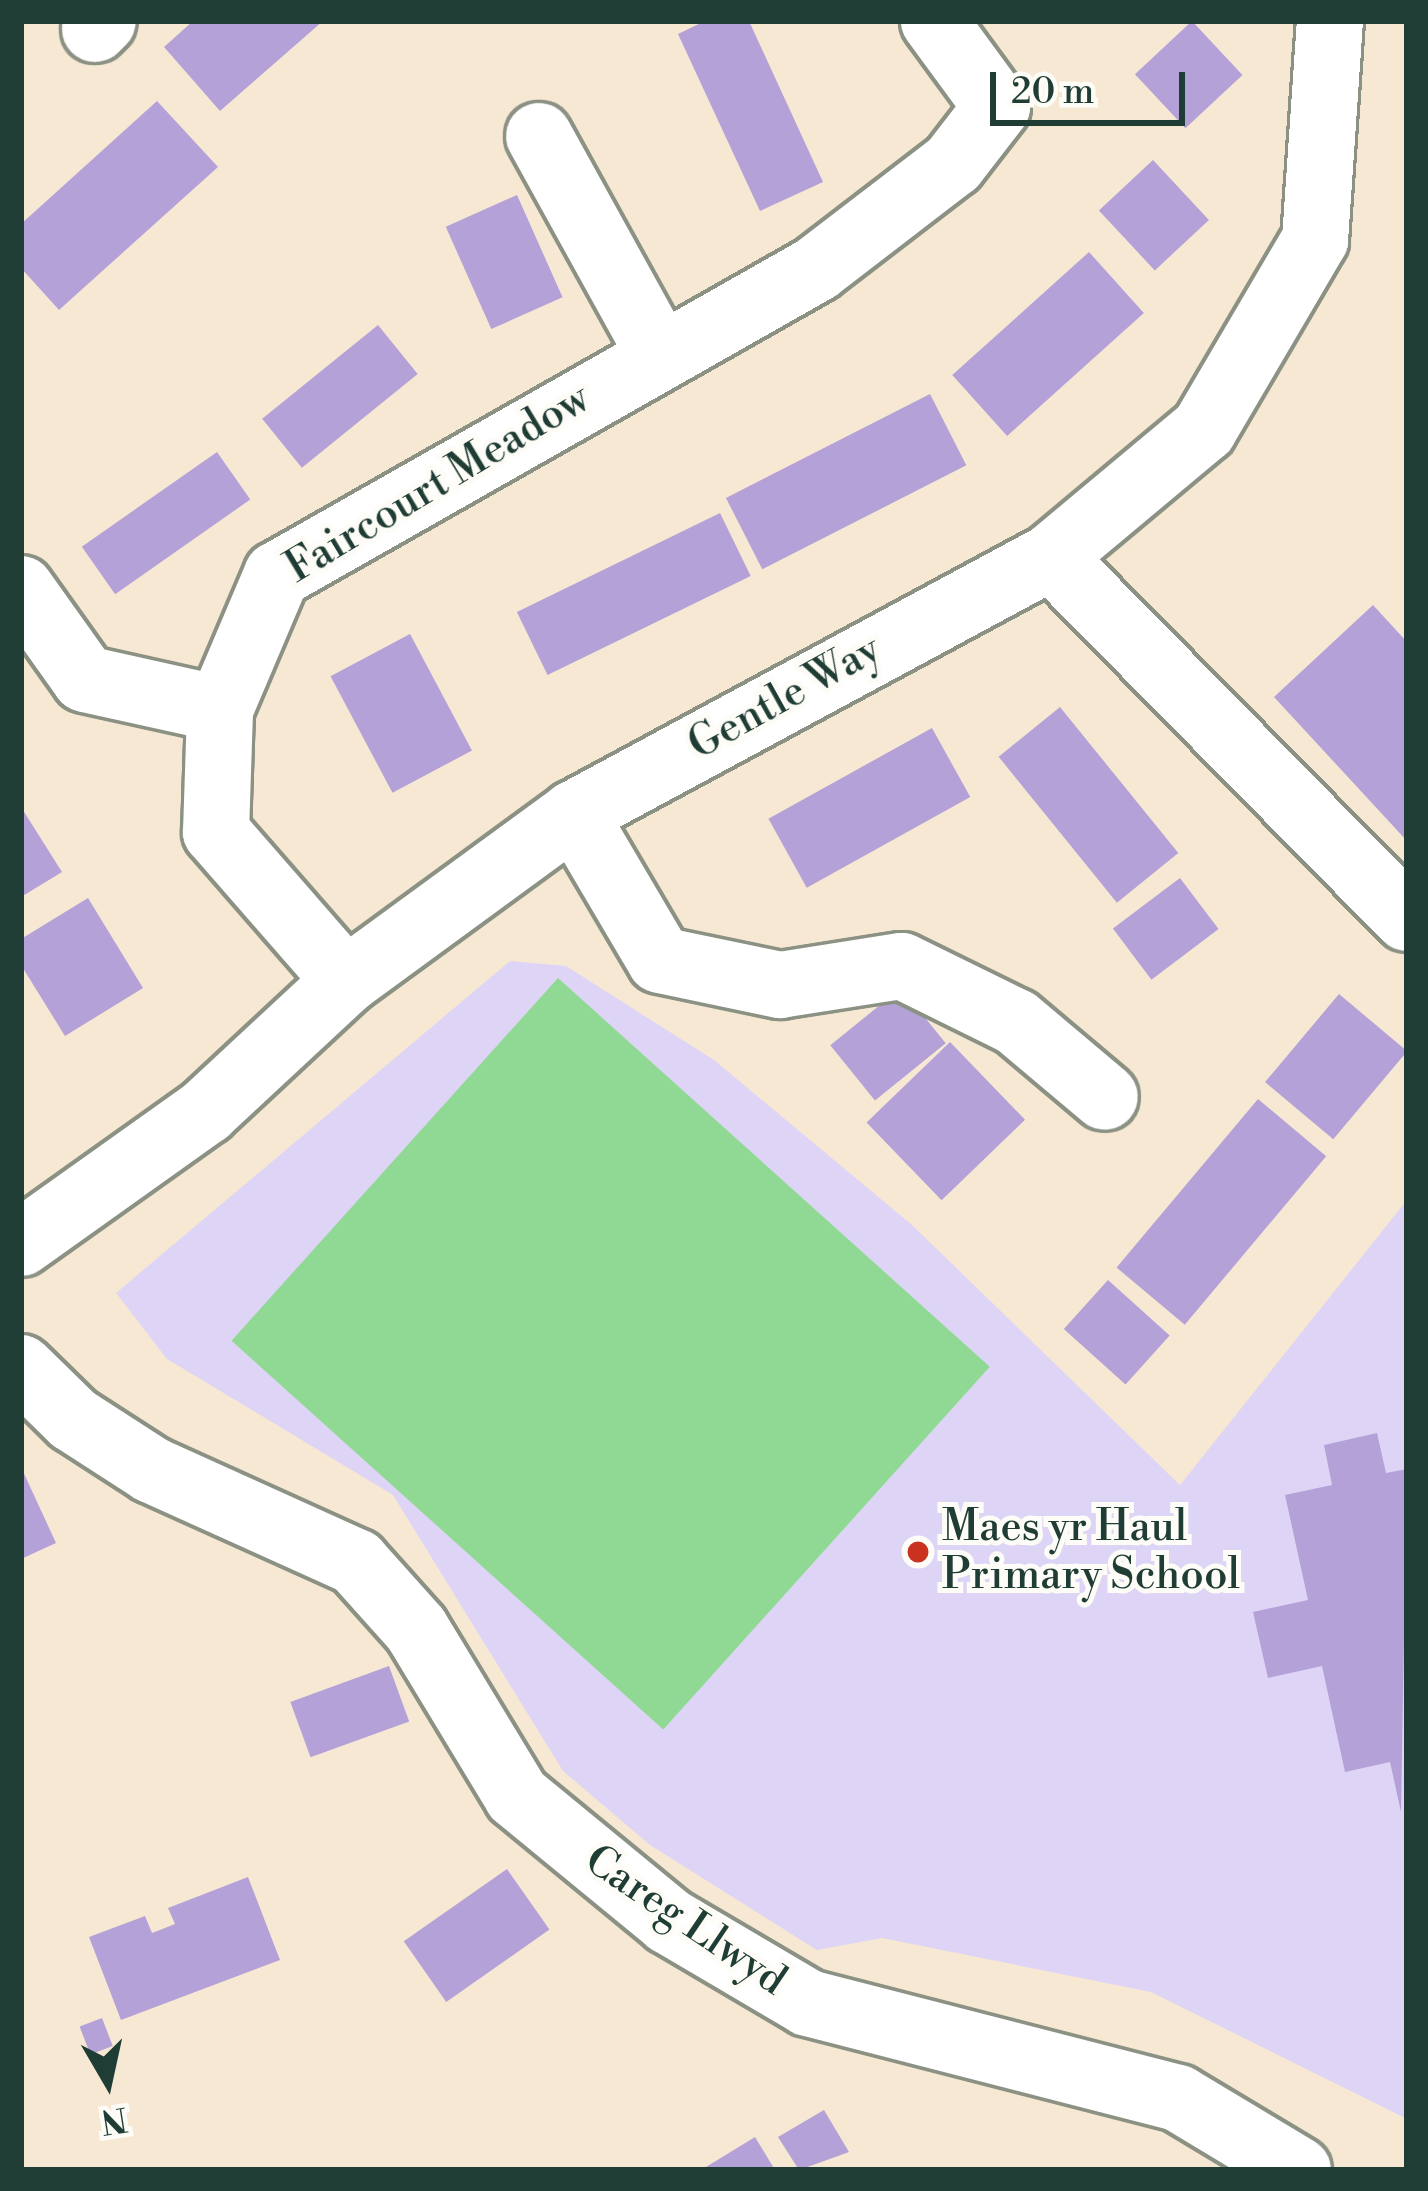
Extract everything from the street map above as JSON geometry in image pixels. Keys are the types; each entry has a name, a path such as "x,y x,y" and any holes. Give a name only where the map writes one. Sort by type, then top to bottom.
{"street":[{"name":"Faircourt Meadow","path":"346,981 216,832 220,709 278,575 658,352 816,269 953,164 997,107 934,21"},
{"name":"Gentle Way","path":"21,1243 206,1111 346,981 574,814 1051,556 1204,430 1315,240 1330,21"},
{"path":"539,136 658,352"},
{"path":"1051,556 1407,918"},
{"path":"21,589 85,679 220,709"},
{"path":"574,814 660,960 780,986 902,966 1016,1022 1105,1097"},
{"name":"Careg Llwyd","path":"21,1368 73,1419 152,1470 356,1562 416,1629 517,1796 669,1921 808,2003 1178,2098 1298,2170"}],"shaded area":[{"name":"Maes yr Haul Primary School","path":"510,961 566,966 714,1060 912,1225 1180,1485 1407,1200 1407,2119 1151,1992 882,1938 817,1950 650,1845 563,1771 393,1495 167,1359 116,1293"}],"green space":[{"path":"558,978 990,1367 663,1729 231,1341"}],"building":[{"path":"193,21 323,21 220,111 164,47"},
{"path":"705,21 749,21 823,182 760,211 678,34"},
{"path":"1192,21 1242,75 1185,128 1135,74"},
{"path":"157,101 218,167 59,310 21,268 21,224"},
{"path":"1153,160 1209,220 1155,270 1099,210"},
{"path":"517,195 563,297 491,329 446,227"},
{"path":"1089,252 1144,313 1007,436 952,375"},
{"path":"378,325 418,374 302,468 262,419"},
{"path":"930,394 966,465 762,569 726,498"},
{"path":"217,452 250,500 115,594 82,547"},
{"path":"720,513 751,576 548,675 517,612"},
{"path":"1373,605 1407,642 1407,841 1274,697"},
{"path":"410,634 472,751 393,793 331,676"},
{"path":"1060,707 1178,853 1117,903 999,757"},
{"path":"932,728 970,797 807,888 768,819"},
{"path":"21,807 62,872 21,897"},
{"path":"1180,878 1219,929 1151,980 1113,929"},
{"path":"88,898 143,988 65,1036 21,965 21,939"},
{"path":"901,988 946,1043 875,1100 830,1045"},
{"path":"1339,994 1407,1051 1333,1139 1265,1082"},
{"path":"950,1042 1025,1120 942,1200 867,1123"},
{"path":"1258,1099 1326,1156 1185,1325 1117,1268"},
{"path":"1108,1280 1170,1336 1126,1385 1064,1329"},
{"path":"1377,1433 1386,1473 1407,1469 1401,1812 1390,1762 1345,1772 1322,1666 1268,1678 1253,1612 1308,1600 1285,1495 1332,1485 1324,1445"},
{"path":"21,1467 56,1543 21,1559"},
{"path":"389,1666 409,1721 311,1757 290,1702"},
{"path":"507,1869 549,1930 446,2002 404,1941"},
{"path":"248,1877 280,1960 121,2020 89,1937 145,1916 152,1933 175,1924 168,1908"},
{"path":"102,2018 113,2046 90,2055 80,2027"},
{"path":"824,2110 849,2152 799,2170 778,2137"},
{"path":"755,2137 775,2170 701,2170"}],"place":[{"name":"Maes yr Haul Primary School","path":"918,1552"}]}
